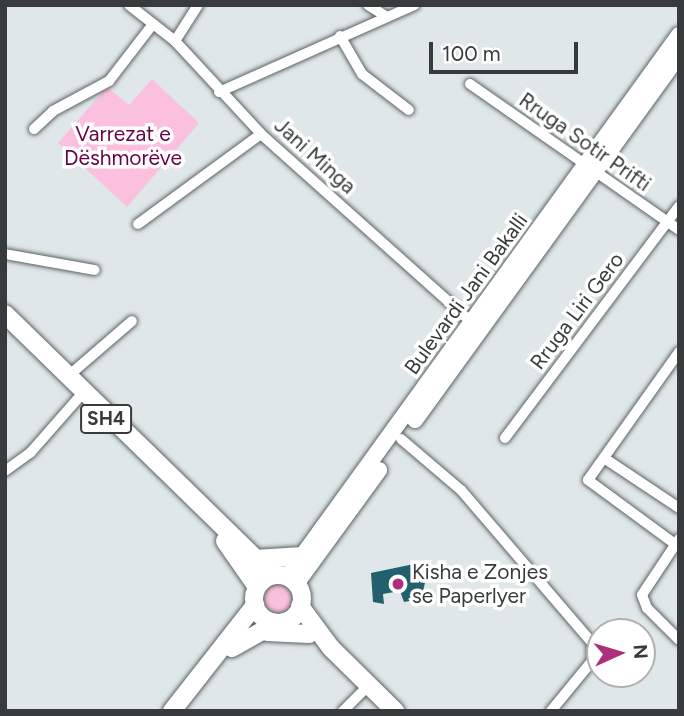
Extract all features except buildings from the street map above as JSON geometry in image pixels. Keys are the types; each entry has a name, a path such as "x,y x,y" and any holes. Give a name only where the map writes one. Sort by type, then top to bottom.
{"main road":[{"name":"Bulevardi Jani Bakalli","path":"285,579 401,439 679,36"},
{"name":"Bulevardi Jani Bakalli","path":"589,169 678,58"},
{"name":"SH4","path":"5,314 66,378 211,520 255,559 285,579 300,606 331,648 395,711"},
{"name":"Bulevardi Jani Bakalli","path":"285,579 477,326"},
{"name":"SH4","path":"211,520 256,596 263,617 309,634 331,648"},
{"path":"255,559 302,556"},
{"path":"172,711 218,658 256,596 285,579"},
{"path":"218,658 253,634 280,622 300,606"},
{"path":"253,634 309,634"}],"street":[{"name":"Jani Minga","path":"129,5 175,41 219,92 261,134 477,326"},
{"path":"175,41 198,5"},
{"path":"368,5 387,17"},
{"path":"219,92 414,5"},
{"path":"34,129 53,111 109,81 153,24"},
{"path":"340,36 362,74 409,110"},
{"name":"Rruga Sotir Prifti","path":"470,84 679,230"},
{"path":"138,224 261,134"},
{"name":"Rruga Liri Gero","path":"505,438 679,206"},
{"path":"5,254 95,270"},
{"path":"66,378 132,321"},
{"path":"679,352 588,480 677,541 642,595 647,608 679,640"},
{"path":"5,471 32,452 82,394"},
{"path":"401,439 461,490 592,643 592,661 551,711"},
{"path":"604,458 679,508"},
{"path":"343,711 369,685"}],"green space":[{"name":"Varrezat e Dëshmorëve","path":"152,79 199,123 127,207 58,143 107,87 129,105"},
{"path":"278,584 284,585 292,593 292,605 284,613 278,614 272,613 264,605 263,599 264,593 272,585"}],"place":[{"name":"Kisha e Zonjes se Paperlyer","path":"398,584"}]}
